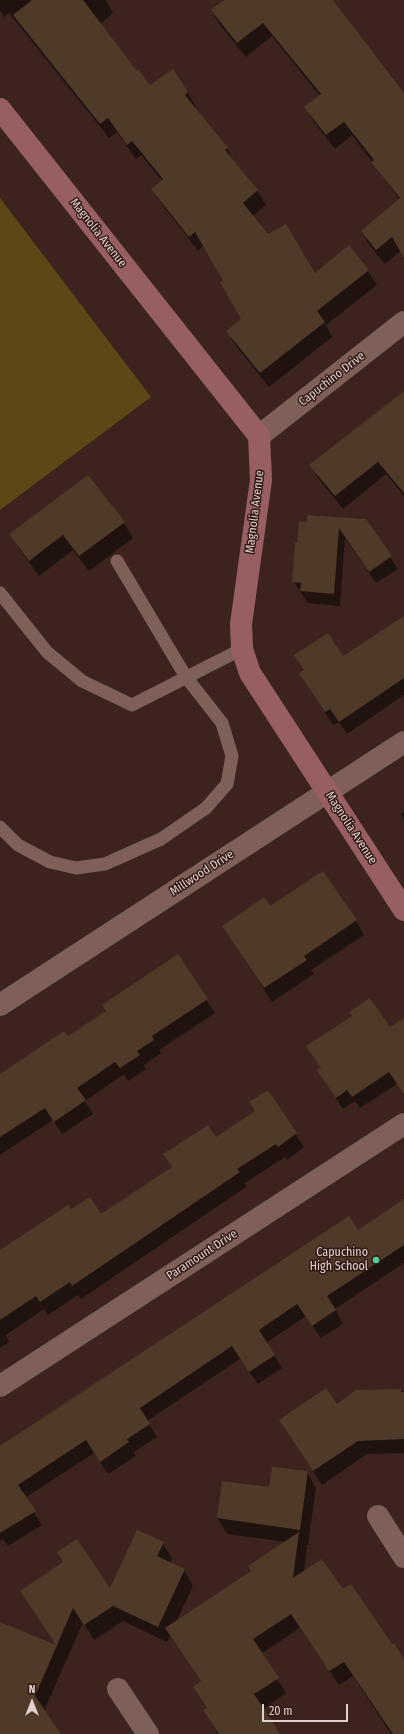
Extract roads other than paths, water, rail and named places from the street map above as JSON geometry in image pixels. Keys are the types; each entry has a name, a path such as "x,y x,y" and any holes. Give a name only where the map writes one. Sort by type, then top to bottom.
{"main road":[{"name":"Magnolia Avenue","path":"0,109 259,436 261,480 241,624 242,649 250,673 404,910"}],"street":[{"name":"Capuchino Drive","path":"259,436 404,322"},
{"name":"Millwood Drive","path":"0,1006 404,742"},
{"name":"Paramount Drive","path":"0,1386 404,1124"},
{"path":"378,1516 404,1557"},
{"path":"118,1689 148,1734"}],"lane":[{"path":"0,827 18,845 50,862 76,868 105,864 161,839 206,808 227,784 232,756 222,723 186,678 117,561"},
{"path":"0,592 47,652 82,681 132,705 242,649"}],"place":[{"name":"Capuchino High School","path":"376,1260"}]}
